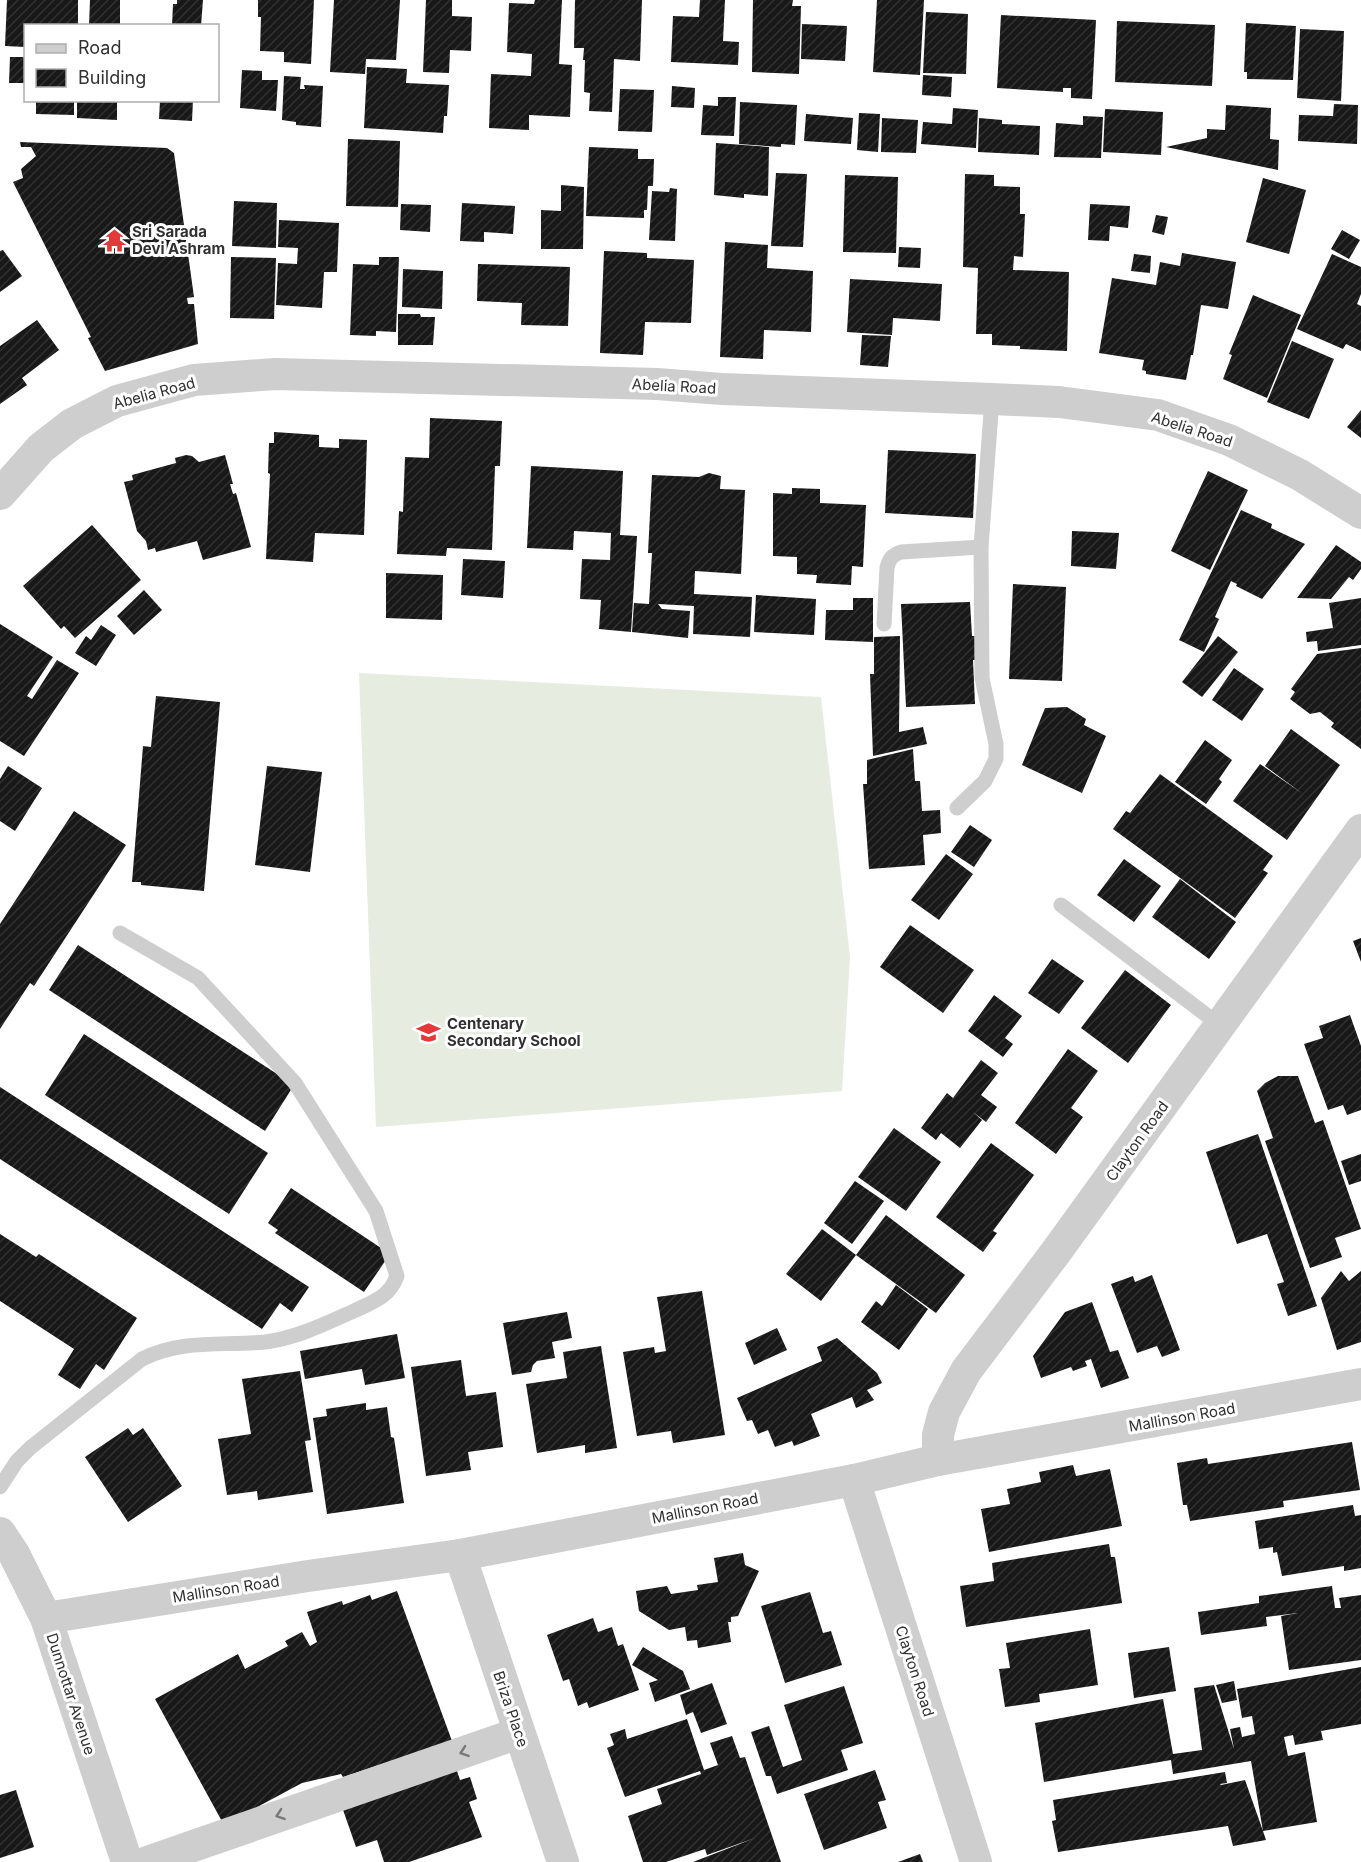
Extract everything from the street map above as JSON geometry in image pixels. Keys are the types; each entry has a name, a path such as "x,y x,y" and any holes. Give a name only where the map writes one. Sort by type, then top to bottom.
{"street":[{"name":"Abelia Road","path":"0,494 41,448 72,424 117,401 194,380 274,374 657,384 722,389 1059,402 1158,415 1229,440 1300,475 1361,513"},
{"name":"Clayton Road","path":"938,1460 938,1435 944,1412 966,1371 1056,1252 1361,830"},
{"name":"Mallinson Road","path":"46,1618 308,1576 460,1555 854,1480 938,1460 1361,1384"},
{"name":"Clayton Road","path":"854,1480 976,1862"},
{"name":"Dunnottar Avenue","path":"0,1533 14,1554 46,1618 127,1862"},
{"name":"Briza Place","path":"460,1555 563,1862"},
{"path":"147,1862 519,1733"}],"lane":[{"path":"957,808 985,781 996,759 996,744 982,678 981,547 992,399"},
{"path":"884,624 889,560 894,554 981,547"},
{"path":"1061,905 1221,1026"},
{"path":"0,1487 17,1461 30,1448 142,1359 161,1350 186,1345 267,1342 313,1330 384,1297 394,1286 397,1276 376,1211 295,1083 198,978 120,933"}],"shaded area":[{"path":"359,673 821,697 850,957 842,1091 376,1127"}],"building":[{"path":"7,0 78,0 78,24 24,24 24,47 5,46"},
{"path":"90,0 120,0 120,24 89,24"},
{"path":"177,0 203,0 201,24 172,24 173,4 177,4"},
{"path":"258,0 314,0 311,64 284,62 284,52 260,51 261,17 258,17"},
{"path":"334,0 400,0 396,60 366,59 365,74 330,72"},
{"path":"426,0 452,0 452,16 472,17 471,51 450,50 449,73 423,72"},
{"path":"535,0 562,0 559,64 572,65 570,117 529,115 529,130 489,128 491,74 531,76 532,54 507,52 509,3 534,4"},
{"path":"575,0 642,0 640,61 614,59 612,112 589,111 590,93 584,92 584,48 574,48"},
{"path":"700,0 725,0 723,41 739,42 738,65 671,62 673,16 699,17"},
{"path":"753,0 793,0 792,6 801,6 799,74 752,72"},
{"path":"877,0 924,0 920,75 873,72"},
{"path":"926,12 968,14 966,74 923,73"},
{"path":"1001,15 1096,20 1092,99 1071,98 1071,88 1063,88 1063,92 997,88"},
{"path":"1117,21 1215,25 1212,86 1115,82"},
{"path":"1246,23 1296,26 1293,80 1247,79 1247,72 1244,72"},
{"path":"802,24 847,26 845,61 801,59"},
{"path":"1300,29 1344,31 1341,101 1297,98"},
{"path":"10,57 24,57 24,83 9,83"},
{"path":"367,67 407,69 406,83 449,85 447,116 444,116 443,133 364,128"},
{"path":"242,70 262,71 262,80 278,80 276,111 240,108"},
{"path":"923,75 952,77 951,97 922,95"},
{"path":"284,76 301,77 300,89 305,89 304,85 323,86 321,127 296,125 296,122 282,120"},
{"path":"672,86 695,88 694,108 671,107"},
{"path":"620,89 654,90 652,132 618,131"},
{"path":"718,97 736,97 734,136 701,135 703,105 718,106"},
{"path":"36,102 74,102 74,115 36,114"},
{"path":"77,102 117,102 117,120 77,118"},
{"path":"160,102 193,102 192,121 159,119"},
{"path":"740,102 797,105 795,145 781,144 781,147 739,144"},
{"path":"1334,104 1358,105 1357,144 1298,141 1299,115 1333,116"},
{"path":"1226,105 1271,108 1270,139 1279,140 1278,170 1166,147 1207,138 1207,129 1225,130"},
{"path":"953,108 978,110 976,148 921,144 923,122 952,124"},
{"path":"1105,109 1163,112 1161,155 1103,152"},
{"path":"859,113 880,114 878,152 857,150"},
{"path":"806,114 853,118 851,144 804,141"},
{"path":"1083,116 1103,117 1101,158 1054,157 1056,123 1083,125"},
{"path":"882,118 918,120 916,153 881,152"},
{"path":"979,118 1002,120 1002,124 1040,126 1039,155 978,152"},
{"path":"348,139 400,141 398,207 346,206"},
{"name":"Sri Sarada Devi Ashram","path":"20,142 167,148 174,153 194,297 187,298 188,304 194,304 198,344 105,371 88,338 91,337 13,182 23,178 21,169 36,156 31,147 21,147"},
{"path":"716,143 769,147 768,196 744,194 744,198 714,195"},
{"path":"589,147 638,149 638,159 654,159 653,186 648,186 647,210 644,210 644,218 586,216"},
{"path":"776,173 807,174 803,247 771,246"},
{"path":"965,174 994,175 994,186 1020,187 1020,214 1025,214 1023,257 1014,256 1013,270 1069,272 1067,351 992,345 992,334 976,334 978,268 963,267"},
{"path":"845,175 898,177 896,253 843,252"},
{"path":"1263,178 1306,190 1289,254 1246,242"},
{"path":"561,185 584,187 583,249 541,249 541,210 561,211"},
{"path":"670,188 677,189 675,241 649,240 652,191 669,192"},
{"path":"234,201 277,203 276,248 232,246"},
{"path":"462,203 515,206 513,234 484,232 484,242 460,241"},
{"path":"401,204 431,205 430,232 400,230"},
{"path":"1090,204 1130,206 1128,228 1110,226 1109,241 1088,240"},
{"path":"1156,215 1168,217 1164,235 1152,232"},
{"path":"279,220 339,223 337,272 324,272 322,308 276,305 278,263 297,264 298,248 278,247"},
{"path":"1342,230 1360,240 1349,259 1331,249"},
{"path":"725,242 768,245 767,268 813,271 811,332 764,330 763,359 720,357"},
{"path":"899,247 921,248 920,268 898,267"},
{"path":"3,250 22,276 0,292 0,251"},
{"path":"604,251 647,253 647,258 694,260 691,323 645,322 643,355 600,353"},
{"path":"1182,253 1236,262 1228,309 1201,305 1193,355 1191,355 1186,380 1146,374 1146,371 1142,370 1144,360 1099,353 1112,278 1156,285 1160,262 1180,266"},
{"path":"1134,254 1151,256 1150,273 1131,271"},
{"path":"1332,254 1361,267 1361,294 1357,304 1361,306 1361,351 1346,344 1343,349 1297,329"},
{"path":"231,257 276,258 274,319 230,318"},
{"path":"379,257 399,257 396,332 376,331 376,336 350,335 353,264 379,265"},
{"path":"478,264 570,267 568,326 521,325 522,303 477,301"},
{"path":"403,269 443,271 442,309 402,307"},
{"path":"850,279 942,284 940,321 893,318 892,335 847,332"},
{"path":"1253,295 1301,315 1267,398 1223,379 1232,355 1229,354"},
{"path":"398,314 435,317 433,345 398,345"},
{"path":"37,320 59,350 22,378 27,385 0,404 0,346"},
{"path":"862,335 891,336 888,367 860,365"},
{"path":"1292,341 1334,359 1309,419 1267,402"},
{"path":"1361,410 1361,438 1347,427"},
{"path":"430,418 502,421 500,466 495,466 492,550 447,548 446,556 397,554 399,511 403,512 405,457 429,458"},
{"path":"274,432 319,435 319,447 339,448 339,439 367,440 364,535 315,533 313,562 266,559 270,474 268,473 269,443 274,443"},
{"path":"888,450 976,454 973,518 885,513"},
{"path":"225,455 233,484 230,484 233,494 236,493 251,547 203,560 197,541 156,552 155,548 148,550 146,541 137,531 124,482 133,480 132,475 176,463 175,458 192,456 199,462"},
{"path":"531,466 623,471 620,535 637,536 631,632 599,629 601,600 580,599 582,559 610,560 611,533 574,531 573,550 527,548"},
{"path":"1208,471 1248,490 1210,570 1171,551"},
{"path":"709,473 721,476 720,489 745,490 741,574 695,571 694,594 752,597 750,637 693,634 694,606 658,604 662,609 690,611 688,638 632,632 634,603 649,604 652,553 648,553 652,475 699,477"},
{"path":"792,488 820,489 820,503 866,505 863,567 852,566 851,585 816,583 817,575 797,574 797,557 773,556 773,493 792,494"},
{"path":"1241,510 1272,524 1271,528 1305,544 1262,599 1236,586 1237,584 1231,581 1215,617 1219,619 1204,652 1179,640"},
{"path":"92,525 141,580 75,638 64,626 61,629 23,586"},
{"path":"1072,531 1119,533 1116,569 1071,566"},
{"path":"1336,545 1361,562 1361,569 1353,580 1349,577 1331,599 1297,598"},
{"path":"463,559 505,561 503,598 461,595"},
{"path":"386,573 443,575 442,620 386,618"},
{"path":"1013,584 1066,587 1062,681 1009,679"},
{"path":"144,590 162,610 134,635 117,616"},
{"path":"756,595 816,599 814,635 754,632"},
{"path":"853,598 873,598 873,642 825,640 826,610 853,610"},
{"path":"1361,598 1361,645 1318,651 1317,641 1307,642 1306,632 1333,628 1329,603"},
{"path":"970,602 972,636 977,636 978,660 973,660 975,704 906,707 901,604"},
{"path":"0,624 53,657 27,696 32,699 57,660 79,673 24,756 0,741"},
{"path":"101,625 116,635 96,666 75,653 86,636 91,640"},
{"path":"900,636 899,732 923,727 927,744 873,756 870,674 874,674 874,637"},
{"path":"1218,636 1238,652 1202,697 1182,682"},
{"path":"1361,648 1361,749 1331,727 1334,723 1320,712 1310,714 1290,699 1295,692 1291,689 1317,654"},
{"path":"1234,668 1264,689 1242,721 1212,700"},
{"path":"156,696 220,702 204,891 141,885 141,882 132,882 143,746 151,747"},
{"path":"1067,707 1086,719 1084,725 1106,736 1082,793 1022,765 1045,708"},
{"path":"1291,729 1340,765 1287,840 1233,801 1260,764 1303,794 1265,766"},
{"path":"1205,740 1232,760 1219,779 1222,782 1206,804 1175,782"},
{"path":"913,749 915,781 920,781 922,811 940,810 941,833 923,835 925,865 869,869 863,784 867,784 867,760"},
{"path":"8,766 42,788 15,831 0,821 0,779"},
{"path":"267,766 322,772 310,872 255,865"},
{"path":"1160,774 1273,856 1263,870 1268,873 1235,918 1113,829 1126,811 1130,813"},
{"path":"74,811 126,845 34,986 30,983 0,1029 0,924"},
{"path":"970,825 992,840 974,867 951,852"},
{"path":"946,854 973,874 939,920 911,900"},
{"path":"1124,859 1161,886 1134,922 1097,895"},
{"path":"1180,879 1236,922 1209,959 1152,917"},
{"path":"910,925 974,970 943,1013 880,967"},
{"path":"1361,938 1361,962 1353,941"},
{"path":"78,945 294,1085 265,1131 49,990"},
{"path":"1052,959 1084,981 1059,1014 1028,993"},
{"path":"1125,970 1171,1005 1128,1063 1081,1028"},
{"path":"994,995 1022,1016 1005,1038 1013,1044 1003,1057 968,1031"},
{"path":"1350,1015 1361,1046 1361,1110 1347,1115 1343,1105 1328,1110 1304,1044 1323,1038 1319,1026"},
{"path":"84,1034 268,1153 229,1214 45,1095"},
{"path":"1068,1049 1098,1071 1071,1108 1083,1117 1056,1154 1015,1123"},
{"path":"981,1060 998,1073 981,1095 997,1107 986,1122 973,1112 982,1120 960,1148 941,1133 936,1140 921,1128 947,1093 953,1098"},
{"path":"1278,1076 1298,1076 1315,1123 1323,1120 1361,1229 1335,1238 1342,1257 1310,1268 1265,1141 1273,1138 1257,1091 1265,1083"},
{"path":"0,1087 309,1287 292,1312 280,1303 262,1329 0,1159"},
{"path":"894,1128 941,1162 906,1211 858,1177"},
{"path":"1258,1134 1317,1306 1288,1316 1277,1284 1284,1282 1267,1234 1237,1244 1206,1152"},
{"path":"991,1143 1034,1175 993,1231 997,1233 983,1252 936,1217"},
{"path":"1361,1154 1361,1181 1349,1185 1341,1161"},
{"path":"855,1181 884,1201 852,1244 824,1223"},
{"path":"291,1188 390,1254 364,1292 275,1233 278,1230 268,1223"},
{"path":"886,1215 965,1275 936,1313 856,1255"},
{"path":"822,1229 856,1255 821,1301 786,1274"},
{"path":"0,1234 36,1257 39,1254 137,1318 104,1370 96,1364 80,1389 58,1375 74,1349 0,1301"},
{"path":"1341,1271 1349,1281 1361,1271 1361,1342 1337,1350 1321,1298"},
{"path":"1152,1275 1180,1350 1162,1357 1157,1346 1137,1353 1111,1284 1133,1276 1135,1282"},
{"path":"896,1285 928,1309 899,1350 861,1322 876,1301 882,1306"},
{"path":"702,1291 725,1435 673,1443 671,1431 637,1436 623,1352 654,1347 655,1353 666,1351 657,1297"},
{"path":"1092,1302 1110,1352 1118,1350 1129,1378 1101,1388 1091,1359 1085,1361 1087,1366 1073,1371 1071,1367 1041,1378 1033,1356 1065,1312"},
{"path":"567,1312 572,1338 552,1342 555,1358 537,1361 531,1372 512,1375 503,1323"},
{"path":"777,1328 787,1350 754,1365 745,1343"},
{"path":"397,1334 405,1378 365,1385 362,1369 305,1379 300,1351"},
{"path":"837,1338 877,1373 882,1383 867,1390 874,1400 856,1408 852,1397 811,1414 820,1436 794,1446 792,1441 775,1447 768,1430 758,1434 752,1420 747,1421 737,1398 822,1361 817,1347"},
{"path":"601,1346 617,1448 585,1453 585,1445 537,1453 526,1384 567,1378 563,1352"},
{"path":"461,1360 466,1396 496,1392 503,1447 468,1452 471,1470 426,1476 411,1367"},
{"path":"300,1371 311,1440 305,1441 313,1492 258,1500 257,1491 227,1495 218,1439 251,1434 242,1379"},
{"path":"366,1403 366,1410 387,1407 404,1503 327,1514 313,1418 327,1416 326,1409"},
{"path":"128,1428 133,1435 143,1428 182,1486 128,1522 85,1457"},
{"path":"1352,1442 1360,1490 1283,1501 1284,1507 1190,1521 1187,1505 1183,1505 1177,1463 1207,1458 1208,1464"},
{"path":"1073,1465 1076,1476 1110,1469 1122,1526 989,1552 981,1509 1010,1504 1007,1489 1041,1482 1039,1472"},
{"path":"1353,1505 1355,1516 1361,1515 1361,1568 1344,1571 1344,1566 1282,1576 1277,1552 1273,1553 1273,1547 1259,1549 1255,1521"},
{"path":"1109,1544 1111,1557 1115,1557 1122,1603 966,1627 960,1586 994,1581 992,1563"},
{"path":"743,1553 745,1565 759,1571 738,1616 731,1617 731,1622 728,1622 731,1642 698,1648 697,1640 687,1641 685,1627 669,1630 639,1611 636,1591 667,1586 671,1594 698,1590 697,1585 718,1582 714,1558"},
{"path":"1332,1586 1335,1608 1341,1608 1339,1598 1361,1595 1361,1660 1289,1670 1281,1616 1298,1613 1266,1617 1267,1626 1201,1635 1198,1612 1259,1603 1259,1596"},
{"path":"397,1591 452,1741 343,1777 341,1774 302,1783 224,1825 155,1699 238,1654 245,1669 288,1646 285,1641 302,1632 310,1646 317,1642 307,1612 342,1601 343,1605 370,1595 372,1600"},
{"path":"810,1592 823,1633 831,1631 842,1665 785,1683 761,1606"},
{"path":"593,1618 598,1632 612,1627 618,1646 623,1644 639,1690 589,1708 587,1702 578,1706 569,1679 563,1681 547,1635"},
{"path":"1090,1629 1098,1685 1039,1694 1040,1702 1005,1707 999,1669 1010,1668 1006,1643"},
{"path":"643,1647 683,1671 690,1689 655,1702 649,1683 658,1680 632,1665"},
{"path":"1169,1647 1176,1691 1134,1698 1128,1653"},
{"path":"1361,1667 1361,1724 1321,1731 1323,1740 1295,1745 1293,1735 1284,1737 1288,1756 1305,1752 1317,1822 1263,1831 1251,1761 1173,1774 1171,1760 1044,1782 1035,1723 1163,1699 1173,1754 1202,1750 1194,1688 1214,1685 1234,1749 1230,1729 1240,1727 1242,1737 1255,1734 1252,1716 1242,1718 1237,1689"},
{"path":"1234,1681 1237,1700 1222,1703 1216,1685"},
{"path":"712,1683 727,1724 701,1733 693,1712 686,1715 680,1695"},
{"path":"844,1686 863,1743 841,1750 848,1770 777,1794 771,1776 766,1776 751,1732 769,1726 783,1767 802,1760 784,1705"},
{"path":"687,1719 704,1770 718,1765 710,1743 732,1736 740,1758 745,1757 781,1862 693,1862 755,1838 707,1855 705,1849 666,1862 643,1862 628,1816 662,1804 657,1789 701,1774 700,1771 625,1797 607,1748 614,1745 610,1734 625,1729 627,1739"},
{"path":"456,1768 460,1780 470,1777 477,1799 469,1802 482,1837 409,1862 384,1862 377,1840 356,1847 342,1807"},
{"path":"875,1770 886,1800 878,1802 887,1828 824,1850 804,1794"},
{"path":"1225,1772 1227,1783 1221,1785 1245,1780 1266,1840 1233,1846 1228,1826 1058,1852 1052,1821 1056,1820 1053,1800"},
{"path":"16,1790 34,1847 0,1858 0,1795"},
{"path":"920,1854 923,1862 898,1862"}],"place":[{"name":"Sri Sarada Devi Ashram","path":"114,240"},
{"name":"Centenary Secondary School","path":"429,1032"}]}
